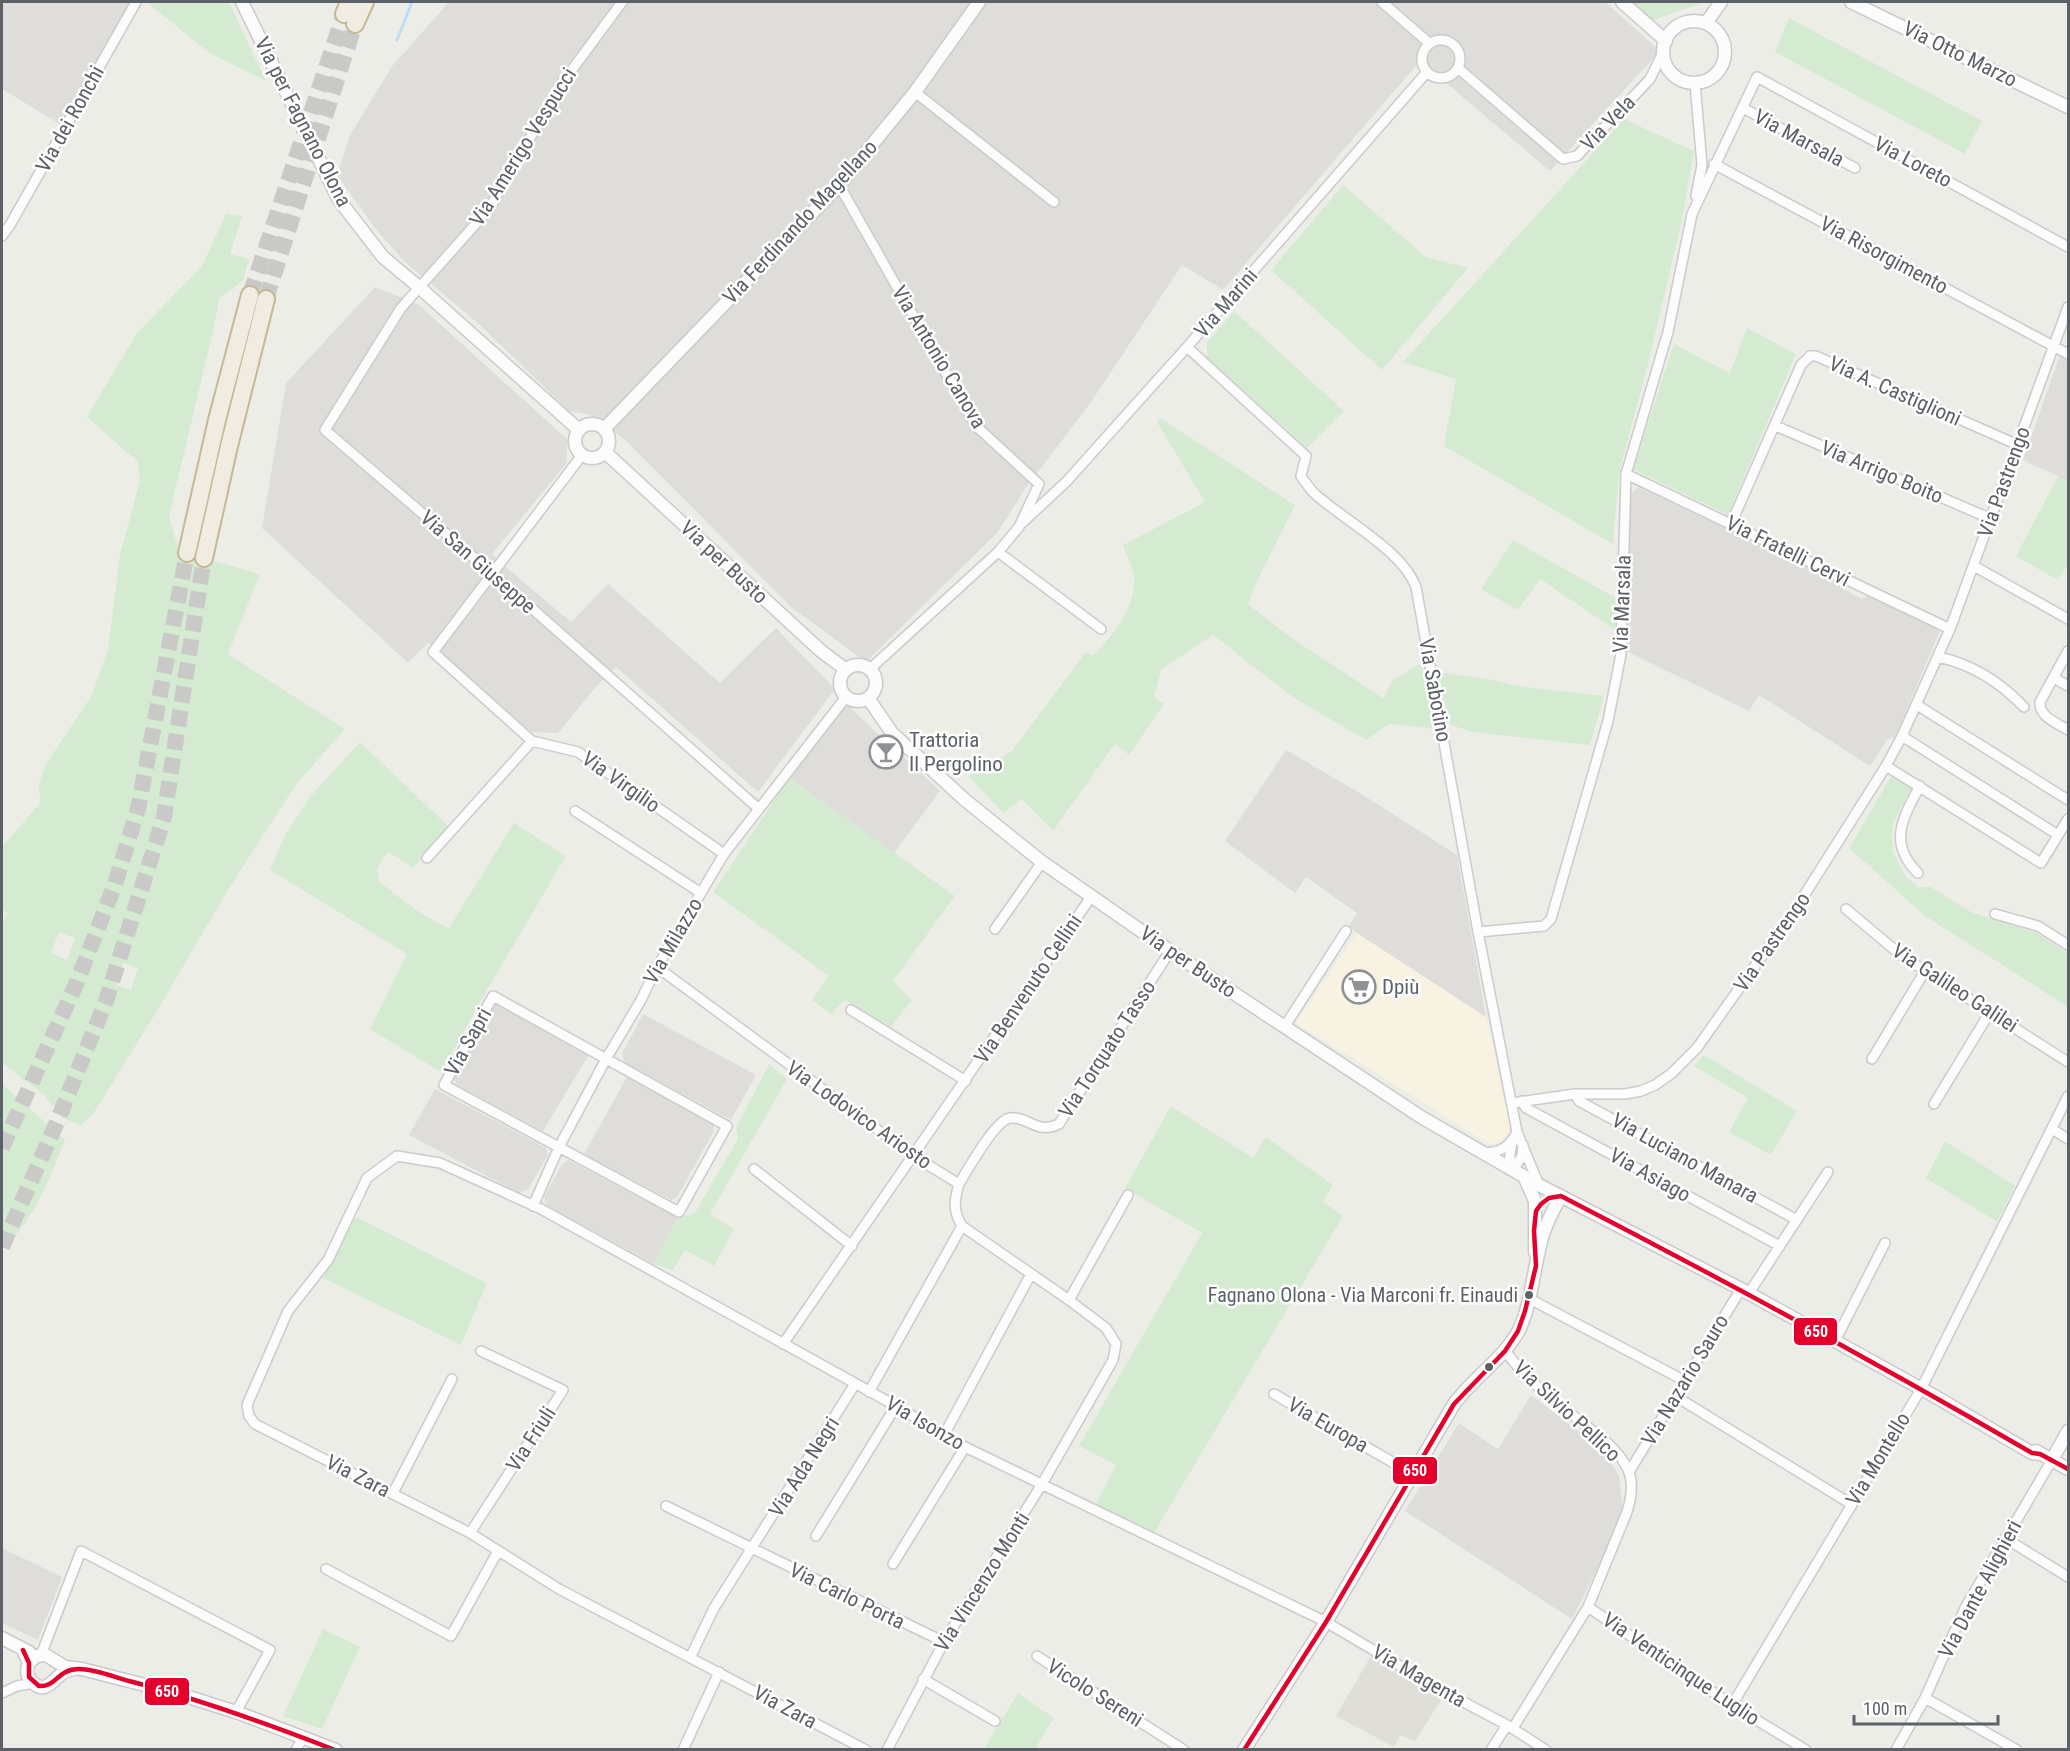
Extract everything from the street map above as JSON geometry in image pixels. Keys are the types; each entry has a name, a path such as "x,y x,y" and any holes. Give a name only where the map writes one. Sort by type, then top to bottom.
{"highway":[{"path":"349,13 365,2"},
{"path":"187,553 217,420 258,297 204,558"}],"main road":[{"name":"Via per Fagnano Olona","path":"242,2 339,200 382,257 420,288"},
{"name":"Via Ferdinando Magellano","path":"604,429 839,185 915,92 979,2"},
{"path":"1622,2 1665,47"},
{"path":"1706,23 1721,2"},
{"name":"Via Otto Marzo","path":"1851,2 2068,107"},
{"path":"1696,21 1706,23 1715,28 1721,37 1725,47 1725,57 1721,67 1705,81 1695,83 1685,81 1670,71 1665,62 1665,47 1671,32 1678,26 1696,21"},
{"path":"420,288 579,430"},
{"path":"594,423 604,429 609,438 605,452 596,457 582,455 578,451 575,440 583,426 594,423"},
{"name":"Via per Busto","path":"605,452 821,651 845,669"},
{"path":"858,664 870,669 875,675 876,688 868,698 858,701 846,697 839,681 845,669 858,664"},
{"name":"Via per Busto","path":"868,698 892,733 965,800 1042,862 1170,951 1421,1117 1539,1185 1745,1291 2032,1453 2046,1457 2068,1469"},
{"path":"1524,1176 1535,1201 1536,1265"},
{"path":"1535,1211 1542,1201 1550,1197 1561,1196"},
{"path":"1244,1749 1326,1622 1462,1392 1505,1350 1519,1330 1541,1239 1549,1217 1561,1196"},
{"name":"Via Dante Alighieri","path":"2046,1457 2068,1431"},
{"path":"2,1638 16,1645 42,1666 82,1669 176,1693 236,1712 336,1749"}],"street":[{"name":"Via dei Ronchi","path":"2,236 136,2"},
{"name":"Via Amerigo Vespucci","path":"420,288 489,209 560,86 622,2"},
{"path":"1382,2 1429,43"},
{"path":"1442,39 1454,44 1460,55 1458,68 1443,78 1432,76 1427,72 1421,60 1422,54 1429,43 1442,39"},
{"name":"Via Vela","path":"1458,68 1563,159 1577,156 1650,79 1665,47"},
{"name":"Via Marini","path":"1018,527 1067,481 1427,72"},
{"name":"Via Marsala","path":"1692,214 1757,78"},
{"name":"Via Loreto","path":"1757,78 2068,247"},
{"name":"Via Marsala","path":"1478,932 1544,926 1551,919 1608,721 1621,654 1626,474 1668,332 1702,165 1695,83"},
{"path":"915,92 1054,202"},
{"name":"Via Marsala","path":"1743,108 1855,168"},
{"name":"Via Risorgimento","path":"1714,164 2068,354"},
{"name":"Via Antonio Canova","path":"839,185 976,426 1038,484 1018,527 998,552 870,669"},
{"name":"Via San Giuseppe","path":"420,288 401,308 325,430 493,574 759,809"},
{"name":"Via Pastrengo","path":"1517,1102 1575,1094 1625,1094 1655,1086 1684,1063 1711,1029 1798,905 1886,766 1917,705 1974,566 1989,518 2068,307"},
{"name":"Via Sabotino","path":"1187,347 1306,456 1301,476 1313,493 1396,558 1412,576 1416,587 1478,932 1517,1102 1515,1136 1509,1155 1513,1170"},
{"name":"Via A. Castiglioni","path":"1731,524 1807,358 1816,356 2018,445"},
{"name":"Via Arrigo Boito","path":"1776,426 1989,518"},
{"path":"493,574 582,455"},
{"name":"Via Fratelli Cervi","path":"1626,474 1950,629"},
{"path":"998,552 1101,629"},
{"path":"1974,566 2068,619"},
{"name":"Via Virgilio","path":"493,574 433,652 532,741 578,752 724,854"},
{"path":"2068,651 2040,702 2042,714 2068,730"},
{"path":"1938,657 1987,676 2000,684 2024,707"},
{"path":"2054,678 2068,686"},
{"name":"Via Milazzo","path":"533,1206 560,1147 606,1059 724,854 846,697"},
{"path":"1917,705 2068,800"},
{"path":"1902,736 2058,835"},
{"path":"427,858 532,741"},
{"path":"1886,766 2041,862 2068,819"},
{"path":"1918,873 1908,863 1901,849 1900,834 1903,818 1920,786"},
{"path":"575,812 701,893"},
{"path":"995,929 1042,862"},
{"name":"Via Benvenuto Cellini","path":"783,1344 912,1155 966,1082 1091,897"},
{"name":"Via Galileo Galilei","path":"1846,909 1902,956 2068,1062"},
{"path":"1995,914 2038,926 2068,945"},
{"path":"1285,1026 1346,932"},
{"name":"Via Torquato Tasso","path":"959,1184 1003,1120 1011,1118 1041,1128 1059,1124 1170,951"},
{"name":"Via Lodovico Ariosto","path":"657,967 912,1155 959,1184"},
{"path":"1872,1059 1925,970"},
{"name":"Via Sapri","path":"560,1147 444,1085 494,996 606,1059"},
{"name":"Via Benvenuto Cellini","path":"850,1010 966,1082"},
{"path":"1934,1104 1990,1012"},
{"path":"560,1147 679,1212 727,1126 606,1059"},
{"name":"Via Luciano Manara","path":"1575,1094 1579,1101 1797,1220"},
{"name":"Via Montello","path":"1732,1704 1921,1389 2068,1096"},
{"name":"Via Asiago","path":"1517,1102 1780,1246"},
{"path":"2052,1129 2068,1139"},
{"path":"1484,1153 1498,1152 1506,1148 1515,1136"},
{"name":"Via Sabotino","path":"1515,1136 1523,1145 1539,1185"},
{"path":"1513,1170 1519,1163 1523,1145"},
{"name":"Via Zara","path":"533,1206 440,1163 397,1156 367,1178 328,1260 288,1311 247,1405 249,1416 255,1424 470,1533 559,1589 866,1749"},
{"path":"753,1169 852,1246"},
{"name":"Via Nazario Sauro","path":"1629,1472 1685,1381 1745,1291 1780,1246 1828,1172"},
{"path":"959,1184 954,1201 956,1215 962,1226 1107,1328 1116,1344 1113,1360 1042,1485"},
{"path":"1069,1300 1128,1195"},
{"name":"Via Isonzo","path":"533,1206 896,1406 965,1447 1326,1622"},
{"path":"869,1392 962,1226"},
{"path":"1835,1341 1886,1244"},
{"path":"944,1435 1031,1274"},
{"path":"1528,1298 1685,1381"},
{"name":"Via Silvio Pellico","path":"1491,1749 1510,1727 1588,1607 1630,1500 1629,1472 1616,1453 1603,1438 1532,1383 1505,1350"},
{"name":"Via Friuli","path":"470,1533 563,1390 482,1351"},
{"path":"393,1493 452,1379"},
{"name":"Via Ada Negri","path":"690,1658 714,1608 855,1384"},
{"name":"Via Europa","path":"1274,1394 1413,1474"},
{"path":"1676,1396 1851,1504"},
{"path":"816,1536 896,1406"},
{"path":"893,1564 965,1447"},
{"name":"Via Dante Alighieri","path":"1896,1749 1925,1698 1965,1608 2005,1538 2046,1457"},
{"name":"Via Vincenzo Monti","path":"887,1749 944,1642 1042,1485"},
{"path":"666,1506 752,1550"},
{"path":"2005,1538 2068,1577"},
{"name":"Via Carlo Porta","path":"752,1550 944,1642"},
{"path":"2,1693 16,1686 42,1666 47,1641 81,1551 270,1650 236,1712"},
{"path":"326,1569 451,1636 498,1551"},
{"name":"Via Venticinque Luglio","path":"1588,1607 1732,1704 1806,1749"},
{"name":"Via Magenta","path":"1326,1622 1546,1749"},
{"name":"Vicolo Sereni","path":"1037,1656 1184,1749"},
{"path":"683,1749 719,1672"},
{"path":"923,1679 995,1721"},
{"path":"1925,1698 2017,1749"},
{"path":"296,1749 303,1737"}],"shaded area":[{"path":"2,2 135,2 63,126 2,89"},
{"path":"449,2 1605,2 1660,51 1550,171 1420,61 1223,290 1182,265 1091,402 1025,489 998,532 866,662 792,608 623,438 590,415 569,411 480,325 405,262 374,227 337,175 350,135 393,65"},
{"path":"375,287 418,304 568,440 566,464 492,554 507,568 571,622 608,584 720,683 776,628 835,689 758,792 616,667 595,688 558,733 532,732 428,643 408,663 262,528 286,383"},
{"path":"2060,355 2068,360 2068,481 2023,460"},
{"path":"1638,487 1840,582 1843,589 1862,599 1870,595 1937,626 1939,633 1895,737 1888,739 1870,766 1759,695 1749,711 1624,650 1631,494"},
{"path":"845,703 940,791 894,853 789,778"},
{"path":"1286,750 1363,795 1457,855 1486,1017 1357,933 1349,926 1357,913 1306,877 1295,893 1225,841"},
{"path":"1357,933 1486,1017 1511,1126 1508,1134 1499,1143 1489,1144 1296,1023"},
{"path":"496,1004 588,1056 543,1131 457,1085 453,1079 492,1006"},
{"path":"643,1014 756,1075 731,1120 625,1063 622,1054"},
{"path":"627,1077 714,1124 713,1133 677,1197 671,1200 584,1154"},
{"path":"435,1089 546,1148 548,1155 528,1189 519,1193 409,1135"},
{"path":"568,1160 678,1218 654,1264 548,1206 544,1197 562,1164"},
{"path":"1531,1395 1604,1451 1619,1476 1623,1510 1615,1533 1572,1619 1405,1511 1459,1423 1498,1449"},
{"path":"2,1548 62,1577 38,1640 2,1623"},
{"path":"1371,1656 1439,1695 1441,1700 1415,1741 1400,1735 1394,1747 1336,1716"}],"green space":[{"path":"149,2 229,2 266,81 209,53"},
{"path":"1633,2 1705,2 1653,20"},
{"path":"1789,18 1982,121 1965,154 1775,52"},
{"path":"1624,119 1694,151 1681,225 1619,473 1613,544 1444,446 1456,379 1403,362"},
{"path":"1343,185 1426,257 1468,268 1382,370 1271,270"},
{"path":"226,214 242,216 230,254 249,259 243,281 220,297 169,516 179,551 260,574 228,654 345,729 297,783 231,885 93,1114 80,1125 63,1118 44,1095 2,1063 2,922 8,914 2,909 2,847 40,803 39,783 46,764 92,695 108,649 120,555 140,480 137,461 87,417 137,333 202,266","holes":["59,932 75,938 67,960 51,953","123,963 138,968 131,990 116,985"]},
{"path":"1234,311 1344,411 1307,448 1207,357 1207,343"},
{"path":"1747,328 1796,354 1728,515 1633,469 1674,344 1730,373"},
{"path":"1160,418 1295,505 1255,585 1248,604 1293,639 1383,698 1393,680 1421,663 1435,729 1389,724 1366,740 1294,698 1213,635 1161,670 1154,697 1164,704 1129,755 1115,744 1053,831 1022,799 1004,813 968,776 1012,751 1086,652 1093,656 1122,621 1134,589 1132,569 1123,545 1205,502 1157,422"},
{"path":"2058,476 2068,481 2068,564 2058,580 2016,556"},
{"path":"1513,540 1618,599 1615,630 1540,579 1518,610 1481,589"},
{"path":"1436,672 1518,686 1604,696 1590,745 1472,732 1451,725"},
{"path":"360,742 450,828 413,868 388,852 377,868 379,881 430,919 449,928 514,823 566,856 441,1072 370,1029 407,954 270,870 285,835 309,798"},
{"path":"1892,775 1911,788 1894,821 1892,836 1893,852 1905,876 1918,887 1931,887 1971,912 2035,932 2068,953 2068,1007 1925,916 1849,848"},
{"path":"789,778 955,896 893,981 912,1000 891,1027 845,1000 831,1014 812,1000 829,976 713,892"},
{"path":"1704,1055 1797,1111 1771,1155 1729,1132 1748,1098 1694,1066"},
{"path":"769,1064 787,1079 710,1214 734,1229 714,1266 685,1250 673,1270 654,1264 678,1218 695,1213 738,1139 736,1128"},
{"path":"2,1084 65,1140 34,1210 5,1246 2,1245"},
{"path":"1171,1106 1253,1158 1266,1137 1333,1185 1323,1201 1343,1216 1154,1533 1096,1504 1116,1465 1079,1446 1202,1233 1125,1188"},
{"path":"1945,1141 2015,1186 1997,1222 1926,1178"},
{"path":"356,1217 487,1283 461,1345 323,1278"},
{"path":"323,1629 360,1647 322,1729 283,1716"},
{"path":"1018,1693 1054,1718 1035,1749 984,1749"}],"waterway":[{"path":"397,40 412,2"}],"tunnel":[{"path":"250,295 344,14"},
{"path":"266,299 355,24"},
{"path":"2,1148 77,982 115,884 138,809 187,553"},
{"path":"2,1247 57,1122 106,1001 164,817 204,558"}],"transit line":[{"name":"650","path":"1561,1196 1798,1322 2032,1453 2040,1454 2068,1469"},
{"name":"650","path":"1244,1750 1326,1622 1454,1404 1505,1351 1518,1331 1536,1266 1534,1231 1536,1211 1549,1198 1561,1196"},
{"name":"650","path":"23,1650 29,1663 29,1677 39,1686 50,1684 72,1670 92,1670 210,1705 335,1750"}],"place":[{"name":"Trattoria Il Pergolino","path":"886,752"},
{"name":"Dpiù","path":"1359,987"},
{"name":"Fagnano Olona - Via Marconi fr. Einaudi","path":"1529,1295"}]}
